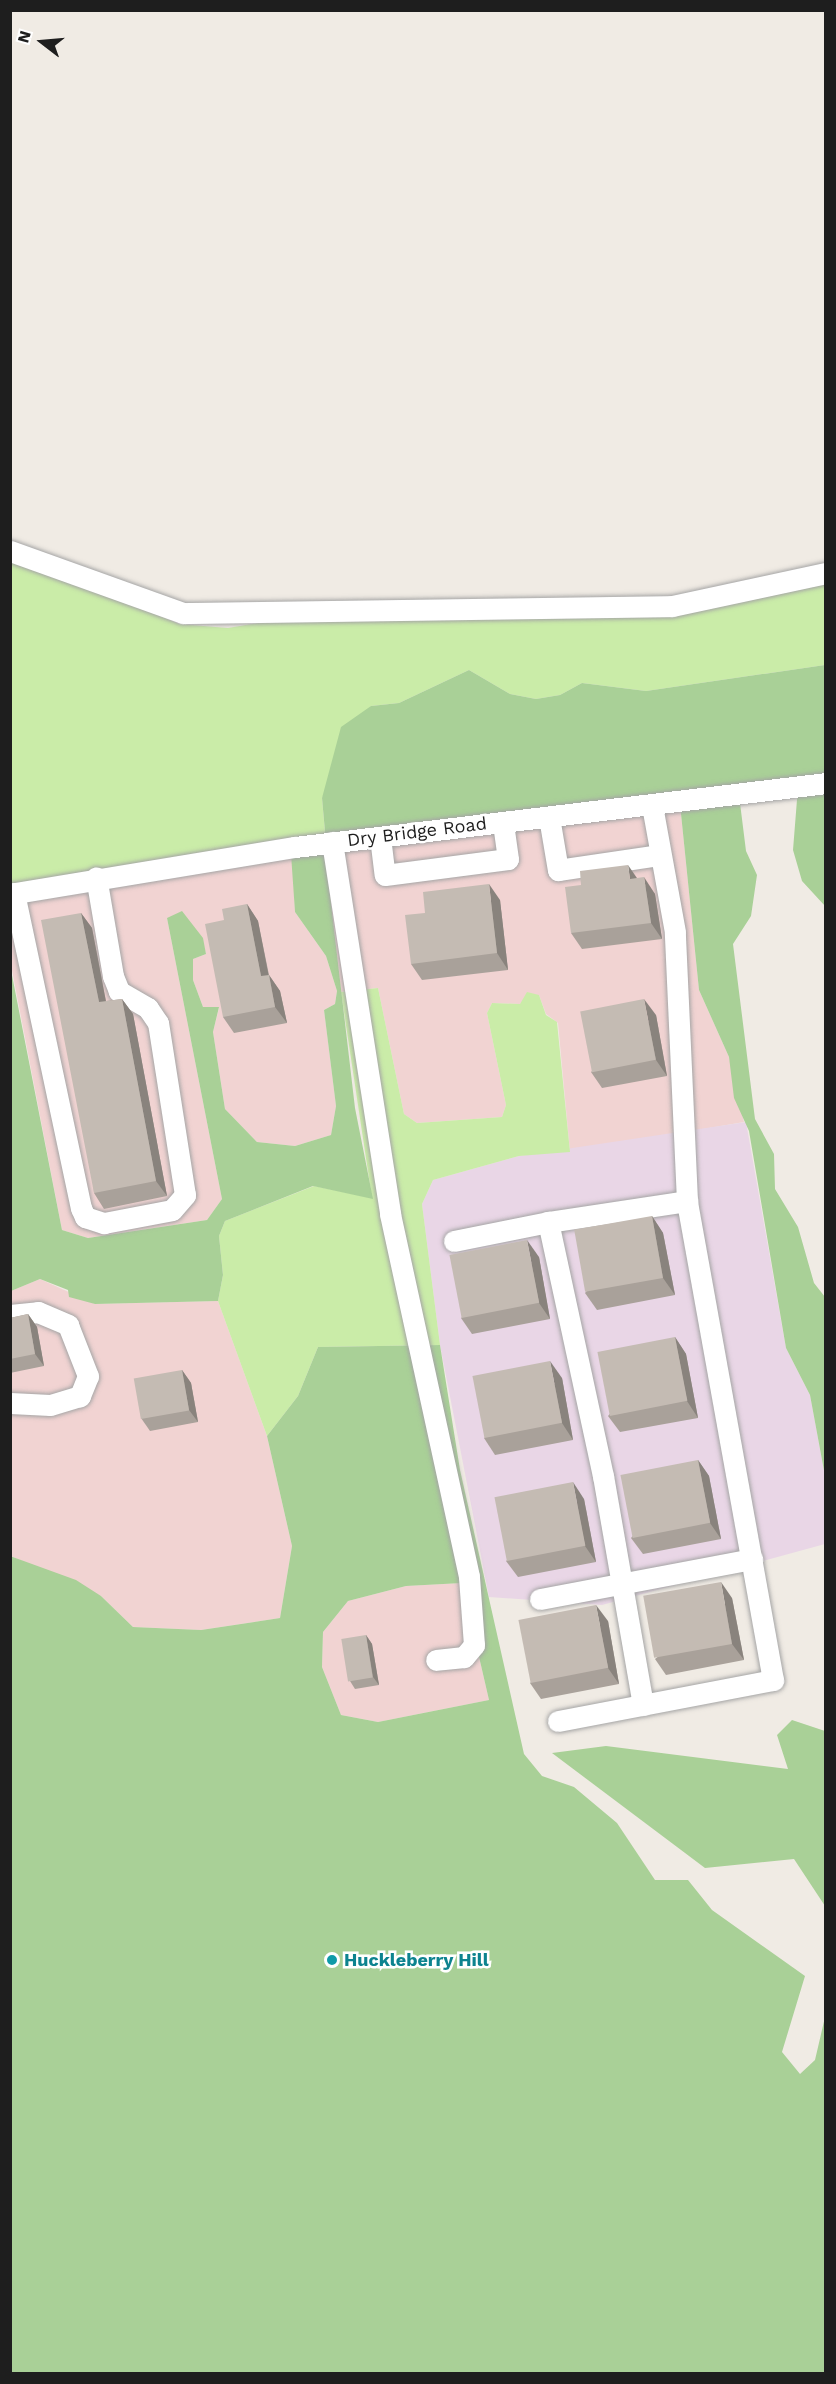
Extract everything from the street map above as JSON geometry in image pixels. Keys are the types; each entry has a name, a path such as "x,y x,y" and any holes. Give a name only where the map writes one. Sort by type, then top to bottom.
{"street":[{"path":"10,551 183,614 672,606 825,573"},
{"name":"Dry Bridge Road","path":"12,894 96,877 332,842 825,783"},
{"path":"558,1721 773,1680 687,1201 675,932 652,805"},
{"path":"549,817 558,870 660,855"},
{"path":"380,837 385,875 508,859 503,822"},
{"path":"332,842 390,1214 469,1577 474,1645 464,1657 436,1660"},
{"path":"12,894 81,1208 85,1217 104,1223 172,1210 185,1195 158,1023 148,1008 119,991 113,976 96,877"},
{"path":"454,1241 548,1222 687,1201"},
{"path":"548,1222 622,1583 643,1705"},
{"path":"10,1316 38,1312 68,1325 88,1376 80,1396 50,1405 10,1403"},
{"path":"540,1599 752,1559"}],"shaded area":[{"path":"680,804 699,990 729,1057 744,1122 570,1152 558,1023 546,1014 539,995 520,1004 492,1003 487,1013 506,1105 502,1117 417,1123 404,1114 378,988 341,992 324,844"},
{"path":"292,849 295,912 326,956 337,991 335,1004 324,1010 336,1106 331,1135 295,1146 257,1142 225,1109 213,1032 219,1008 203,1007 193,980 193,959 206,954 202,938 167,918 222,1199 207,1220 88,1238 62,1230 11,965 10,910 22,892"},
{"path":"746,1122 786,1348 810,1395 825,1476 825,1544 602,1605 489,1597 440,1345 422,1204 433,1180 519,1156"},
{"path":"40,1279 95,1304 218,1301 267,1436 292,1546 280,1618 201,1630 133,1627 101,1596 11,1556 11,1291"},
{"path":"462,1583 489,1700 378,1722 341,1715 322,1667 323,1632 348,1601 406,1586"}],"green space":[{"path":"10,552 179,624 228,628 264,622 759,597 825,584 825,665 646,691 582,683 560,695 536,699 510,694 469,670 399,703 371,706 322,798 326,844 11,896"},
{"path":"825,665 825,906 802,881 793,850 798,787 739,795 746,851 757,875 751,916 733,944 755,1119 774,1154 775,1189 798,1227 814,1283 825,1297 825,1476 810,1395 786,1348 749,1131 734,1098 729,1057 699,990 680,804 326,843 322,798 341,727 371,706 399,703 469,670 510,694 536,699 560,695 582,683 646,691"},
{"path":"324,844 355,1108 373,1199 313,1186 225,1221 219,1236 223,1275 218,1301 95,1304 69,1297 68,1290 40,1279 11,1291 10,965 62,1230 88,1238 207,1220 222,1199 167,918 182,911 203,938 206,954 193,959 193,980 203,1007 219,1007 213,1032 225,1109 257,1142 295,1146 331,1135 336,1106 324,1010 335,1004 337,991 326,956 295,912 291,854"},
{"path":"378,988 404,1114 417,1123 502,1117 506,1105 487,1013 492,1003 520,1004 527,992 539,995 546,1015 557,1022 570,1152 519,1156 433,1180 422,1204 440,1345 318,1347 298,1396 267,1436 218,1301 223,1275 219,1236 225,1221 314,1186 372,1198 341,992"},
{"path":"440,1345 460,1470 524,1754 542,1776 574,1787 617,1823 655,1880 688,1880 712,1910 805,1976 782,2052 800,2074 815,2060 825,2017 825,2373 11,2373 10,1556 76,1580 101,1596 133,1627 201,1630 280,1618 292,1546 267,1436 298,1396 318,1347","holes":["462,1583 489,1700 378,1722 341,1715 322,1667 323,1632 348,1601 406,1586"]},
{"path":"792,1720 825,1731 825,1906 794,1859 705,1868 552,1753 606,1746 788,1769 777,1735"}],"building":[{"path":"628,865 630,879 644,877 651,923 571,933 565,887 581,885 580,871"},
{"path":"489,884 497,953 411,964 405,915 425,913 423,892"},
{"path":"247,904 261,976 269,975 275,1007 223,1017 205,924 224,920 222,909"},
{"path":"81,913 99,1002 122,999 156,1181 94,1193 41,920"},
{"path":"644,999 656,1060 592,1072 580,1011"},
{"path":"652,1216 663,1278 585,1292 574,1230"},
{"path":"527,1240 539,1303 462,1318 449,1255"},
{"path":"28,1314 35,1354 10,1359 10,1318"},
{"path":"675,1337 687,1401 610,1416 597,1352"},
{"path":"550,1361 562,1423 484,1438 472,1376"},
{"path":"182,1370 189,1410 141,1419 134,1379"},
{"path":"698,1460 710,1523 633,1538 620,1475"},
{"path":"573,1482 585,1546 507,1561 494,1497"},
{"path":"721,1582 732,1644 654,1658 643,1596"},
{"path":"596,1605 608,1668 531,1683 518,1620"},
{"path":"366,1635 373,1677 348,1681 341,1639"}],"place":[{"name":"Huckleberry Hill","path":"332,1960"}]}
